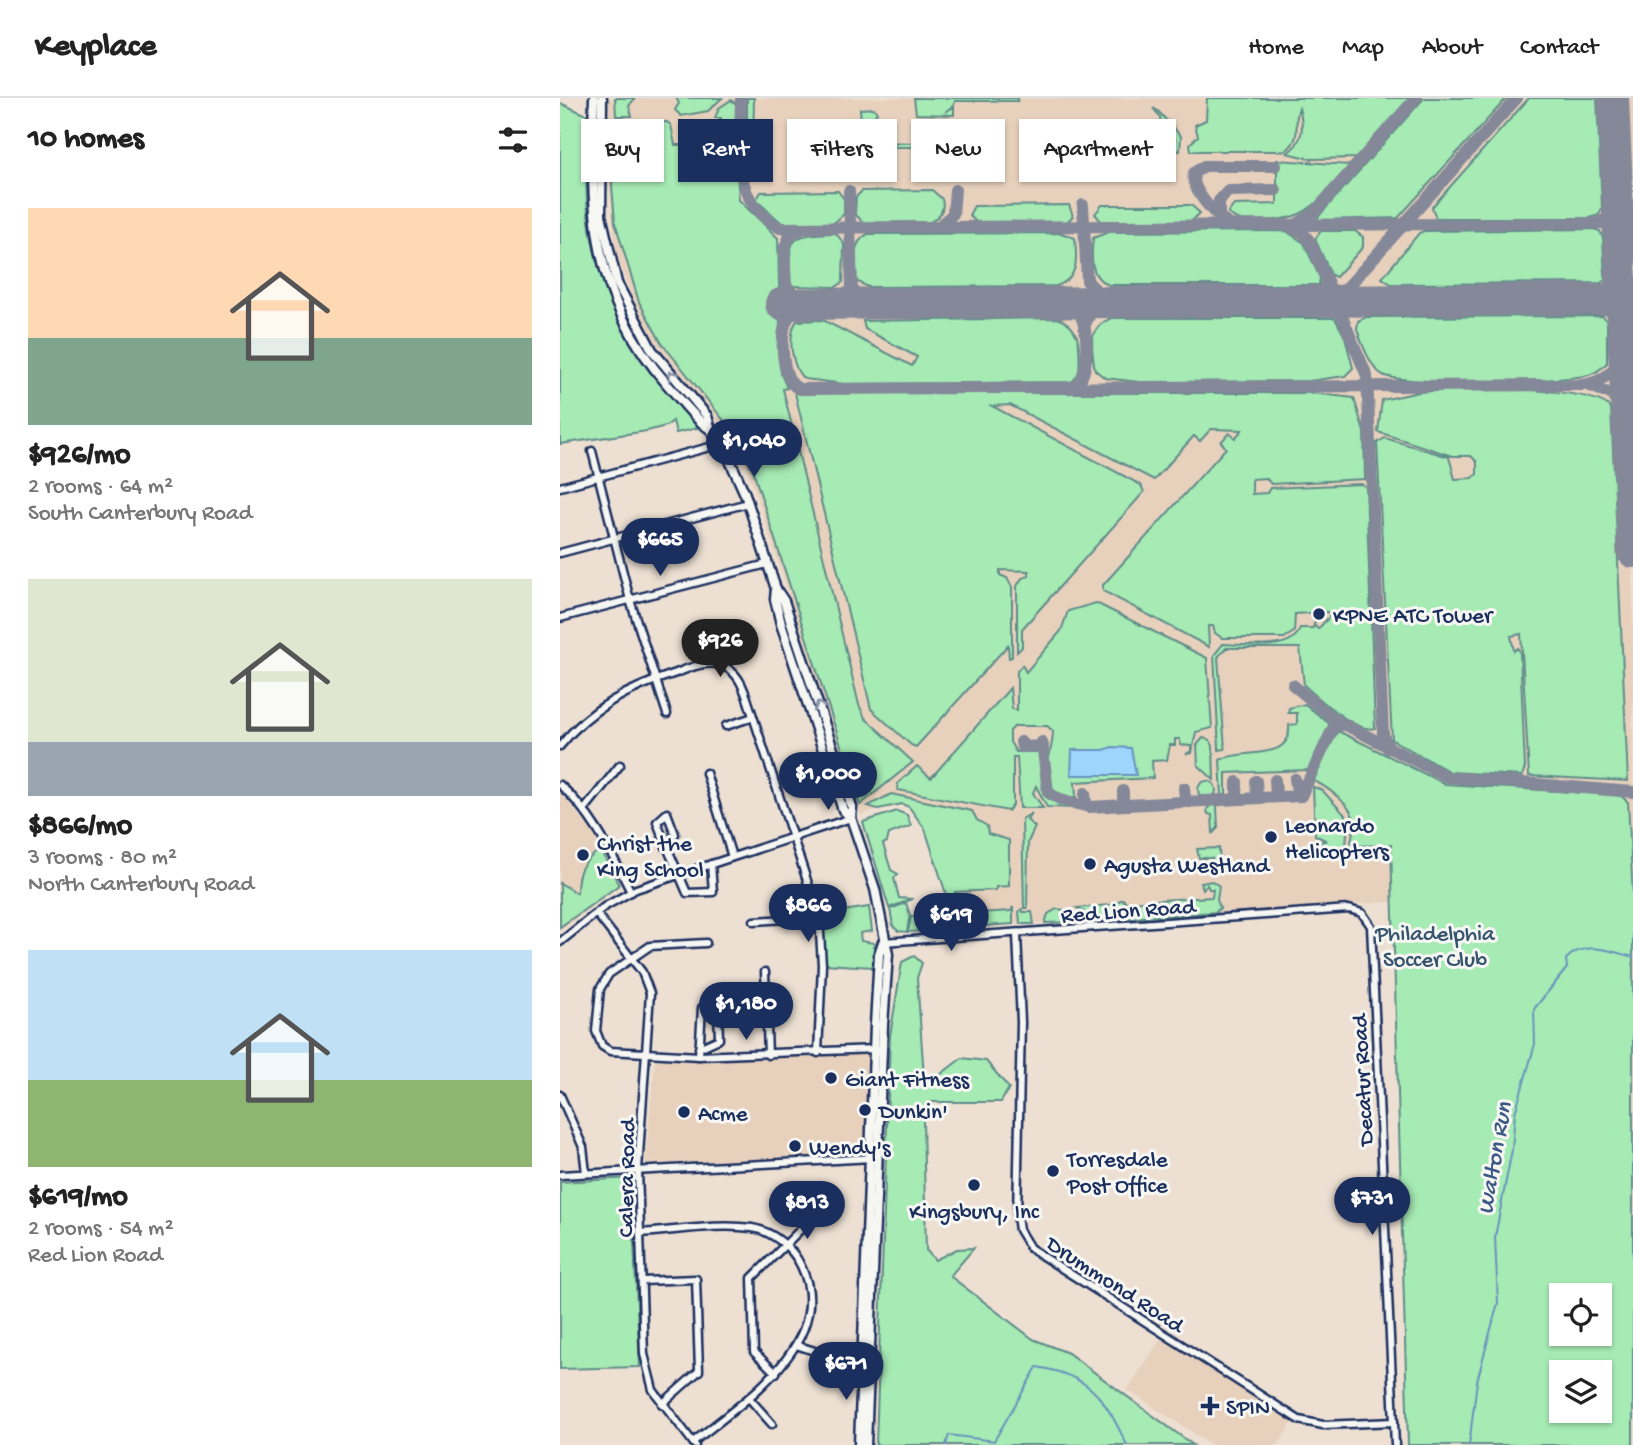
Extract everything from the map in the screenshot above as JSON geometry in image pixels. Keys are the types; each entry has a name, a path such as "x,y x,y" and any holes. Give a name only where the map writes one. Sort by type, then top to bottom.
{"main road":[{"path":"594,98 597,119"},
{"path":"597,119 602,98"},
{"path":"600,182 601,215 617,284 652,350 707,416 711,430 721,444 748,503 776,589 784,601 852,807 851,818 875,889 883,942 888,954 878,1050 866,1360 866,1445"},
{"path":"859,1445 866,1360"}],"street":[{"path":"560,487 721,444"},
{"path":"592,451 630,600 667,714"},
{"path":"560,553 748,503"},
{"path":"560,618 767,564"},
{"path":"560,746 607,702 654,680 706,663 727,667 743,685 819,917 822,965 818,1053"},
{"path":"726,726 753,717"},
{"path":"584,810 620,765"},
{"path":"706,773 732,857"},
{"path":"560,785 584,810 607,845 631,892"},
{"path":"666,847 675,834 667,813 657,822 666,847 687,893 713,892 711,864"},
{"path":"560,943 596,913 631,892 851,818"},
{"name":"Red Lion Road","path":"883,942 1017,935 1349,909 1362,913 1370,923"},
{"name":"Calera Road","path":"596,913 642,972 650,993 638,1170 645,1365 662,1404 694,1444"},
{"path":"754,921 819,917"},
{"name":"Decatur Road","path":"1370,923 1395,1445"},
{"name":"Drummond Road","path":"1017,935 1021,1034 1017,1216 1019,1230 1030,1248 1304,1422 1323,1425 1394,1422"},
{"path":"706,943 650,946 630,957 609,974 601,984 596,1031 598,1040 610,1051 648,1053 768,1055 878,1050"},
{"path":"765,972 768,1055"},
{"path":"718,1007 719,1039 699,1052 702,1008 718,1007"},
{"path":"560,1095 583,1147 586,1173"},
{"path":"560,1117 570,1116"},
{"path":"560,1175 874,1158"},
{"path":"776,1373 754,1352 752,1278 812,1218"},
{"path":"640,1233 754,1228 784,1244 800,1263 808,1291 807,1313 796,1345 776,1373 694,1444"},
{"path":"642,1281 696,1279 699,1371 662,1404"},
{"path":"796,1345 833,1357 866,1360"},
{"path":"749,1398 772,1424"}],"shaded area":[{"path":"609,98 1633,98 1633,1445 1468,1445 1472,897 957,928 925,829 909,807 894,804 860,815 748,470 725,428 655,342 634,304 616,253 609,182 664,182 664,119 609,119"},
{"name":"Christ the King School","path":"560,792 594,834 620,885 560,931"},
{"path":"872,1054 868,1154 645,1164 655,1060"},
{"name":"SPIN","path":"1161,1338 1293,1422 1278,1445 1212,1445 1127,1390"}],"green space":[{"path":"615,98 635,98 629,106 632,116 616,116"},
{"path":"676,98 722,98 708,111 681,116 675,110 679,103"},
{"path":"747,98 754,98 754,119 747,119"},
{"path":"914,98 1018,98 1018,101 955,101 945,112 954,107 954,115 916,114"},
{"path":"1207,98 1410,98 1356,158 1312,159 1287,153 1300,139 1302,121 1299,108 1296,136 1285,151 1191,151 1190,144 1198,136 1195,125 1206,120"},
{"path":"1424,98 1507,98 1398,218 1319,220 1318,217"},
{"path":"1529,98 1597,98 1602,208 1599,215 1590,218 1436,218 1432,207"},
{"path":"731,100 736,104 736,119 715,118 719,108"},
{"path":"560,103 587,115 587,119 581,119 581,182 586,182 591,236 609,297 638,350 698,428 676,433 673,421 666,426 647,431 560,444"},
{"path":"874,108 877,113 872,119 861,119 860,109"},
{"path":"1153,108 1165,119 1160,117"},
{"path":"664,122 671,125 675,145 678,145 678,182 738,182 739,200 778,238 781,374 787,388 783,389 859,705 865,718 913,762 860,805 753,471 729,427 661,342 639,302 615,222 612,182 664,182"},
{"path":"1176,131 1181,136 1180,151 1176,151"},
{"path":"897,143 911,143 911,147 897,147"},
{"path":"1277,160 1350,165 1321,198 1292,217 1247,221 1228,213 1234,205 1277,204"},
{"path":"932,190 942,199 943,207 939,215 930,222 864,223 855,214 856,197 862,191"},
{"path":"838,191 844,199 844,214 834,223 782,223 756,200 761,192"},
{"path":"1069,205 1073,216 1067,222 976,222 969,215 974,206"},
{"path":"1102,205 1191,205 1200,213 1192,221 1101,221 1095,214"},
{"path":"1286,231 1304,243 1320,278 1319,285 1109,285 1102,282 1093,266 1093,238 1109,232"},
{"path":"1321,231 1355,231 1363,237 1363,247 1336,277 1331,275 1315,239"},
{"path":"1424,231 1600,231 1603,238 1605,280 1601,283 1391,284 1382,278 1419,233"},
{"path":"836,233 844,244 843,282 836,287 791,286 790,258 794,242 808,235"},
{"path":"1061,233 1075,238 1076,261 1069,278 1056,286 868,287 856,281 856,248 868,234"},
{"path":"1603,316 1607,321 1607,363 1589,375 1549,379 1451,382 1383,375 1371,361 1357,329 1358,321 1366,317"},
{"path":"1057,318 1072,327 1078,341 1079,374 1072,382 844,384 805,379 796,368 791,342 797,321 823,320 912,366 917,357 865,329 863,321"},
{"path":"1112,318 1335,318 1345,337 1353,368 1345,376 1309,381 1139,382 1105,378 1095,370 1093,339 1098,327"},
{"path":"1490,389 1550,392 1598,400 1611,408 1628,781 1529,776 1521,634 1511,636 1514,651 1518,648 1520,652 1525,767 1522,776 1450,772 1392,740 1377,443 1385,438 1449,457 1455,479 1472,478 1477,474 1477,462 1471,456 1452,456 1378,432 1382,400 1419,392"},
{"path":"795,393 1311,393 1354,398 1364,432 1365,479 1271,484 1266,478 1252,479 1252,494 1267,493 1270,488 1361,484 1366,487 1375,728 1358,726 1348,720 1304,685 1300,648 1226,648 1218,657 1225,749 1219,750 1214,655 1223,644 1255,646 1288,641 1296,636 1300,628 1313,628 1315,621 1314,625 1318,629 1329,617 1329,612 1295,614 1294,632 1284,638 1222,638 1215,633 1213,626 1208,626 1209,647 1103,591 1103,585 1226,448 1221,442 1229,433 1235,438 1242,430 1211,429 1200,441 1194,436 1154,480 1010,405 992,406 1141,485 1144,492 1022,629 1022,647 1017,652 1017,586 1022,578 1029,576 1029,571 1000,570 1000,575 1007,578 1012,587 1012,657 1009,658 1008,645 916,747 911,745 871,709"},
{"path":"1096,603 1207,658 1212,728 1196,732 1192,753 1186,754 1191,751 1191,746 1180,745 1180,739 1175,739 1175,745 1170,745 1167,760 1152,761 1153,778 1075,782 1076,797 1062,795 1053,791 1048,784 1053,731 1047,726 1015,726 1010,731 1010,742 1016,752 1042,752 1044,789 1054,800 1076,803 1076,808 1047,807 1036,786 1033,793 1043,808 1020,808 1017,757 1013,757 1013,805 1008,811 898,790 898,783 917,766 931,778 1010,688 1012,709 1017,710 1017,671 1022,665 1026,672 1061,631 1068,611"},
{"path":"1305,704 1332,726 1308,770 1226,773 1226,795 1222,796 1220,760 1230,756 1265,752 1283,745 1288,737 1289,725 1297,724 1297,713 1288,713 1289,708"},
{"name":"Philadelphia Soccer Club","path":"1338,731 1445,784 1620,795 1628,802 1633,896 1633,1445 1408,1445 1391,845 1351,846 1353,817 1344,804 1312,780"},
{"path":"1203,738 1210,740 1213,746 1214,780 1198,765 1197,745"},
{"path":"1207,781 1213,784 1216,790 1213,796 1207,799 1201,796 1198,790 1201,784"},
{"path":"1313,787 1322,790 1348,818 1346,846 1318,848 1322,841 1327,841 1315,835"},
{"path":"891,794 972,811 977,820 987,826 988,834 1009,840 1009,886 996,887 996,890 955,892 955,909 961,909 961,914 1011,911 1013,907 1013,924 957,928 925,829 909,807 902,804 878,809 868,806"},
{"path":"1213,803 1217,807 1218,828 1213,833 1212,815 1208,814 1207,809"},
{"path":"897,811 907,815 911,826 889,834 887,842 883,844 891,870 898,874 894,878 899,898 913,899 889,908 863,822"},
{"path":"1032,813 1027,820 1035,827 1028,842 1027,908 1024,908 1022,819"},
{"path":"1219,848 1220,868 1214,871 1212,858 1199,858 1197,849"},
{"path":"601,849 619,885 560,927 560,883 577,893 582,867"},
{"path":"1212,881 1219,886 1217,900 1220,908 1216,912 1086,921 1084,912 1077,908 1110,905 1123,899 1125,902 1212,897 1213,889 1209,889 1207,885 1203,889 1201,883"},
{"path":"906,903 910,915 907,932 898,931 893,926 890,909"},
{"path":"869,907 872,931 860,933 861,941 874,943 873,967 824,964 824,914"},
{"path":"1022,909 1023,912 1032,912 1034,924 1020,924 1019,911"},
{"path":"1057,909 1072,911 1078,922 1045,923 1048,914"},
{"path":"939,912 944,930 908,932 911,916 919,918"},
{"path":"914,956 922,963 917,978 924,1077 937,1077 962,1058 986,1061 1009,1088 1001,1102 930,1102 923,1121 926,1250 935,1260 957,1249 974,1248 950,1276 1033,1339 1068,1353 1193,1445 876,1445 890,1036 902,962"},
{"path":"631,1178 640,1367 560,1369 560,1182"}],"water":[{"path":"1112,747 1131,748 1136,775 1071,775 1072,750 1104,750"}],"waterway":[{"name":"Walton Run","path":"1469,1445 1477,1381 1498,1303 1495,1237 1512,1150 1515,1113 1535,1044 1534,1009 1567,968 1566,959 1573,953 1589,948 1633,957"},
{"name":"Walton Run","path":"946,1445 949,1435 994,1441 1037,1367 1071,1376 1084,1383 1103,1402 1127,1445"}],"taxiway":[{"path":"741,98 740,154 745,188 752,203 763,216 780,228 1633,223"},
{"path":"1297,224 1312,215 1416,98"},
{"path":"1335,301 1517,98"},
{"path":"1232,226 1219,217 1200,195 1194,173 1204,166 1275,166"},
{"path":"938,227 953,214 955,190"},
{"path":"1219,215 1219,201 1228,191 1276,190"},
{"path":"849,191 852,290 864,301 890,303"},
{"path":"1598,223 1612,216 1617,198"},
{"path":"1083,205 1087,281 1102,296 1126,302"},
{"path":"1620,261 1621,238 1633,226"},
{"path":"1290,227 1303,233 1311,243 1367,376 1383,734 1388,748"},
{"path":"804,228 791,234 785,247 785,283 800,303 786,322 783,338 784,359 789,378 800,389 1582,385 1598,381 1610,373 1619,362 1624,347"},
{"path":"1307,301 1323,294 1327,282"},
{"path":"1337,292 1367,301"},
{"path":"1084,326 1092,310 1106,302"},
{"path":"1059,303 1078,311 1086,337 1084,369 1077,385 1070,387"},
{"path":"1624,358 1633,380"},
{"path":"1587,385 1611,394 1627,419"},
{"path":"1627,414 1633,391"},
{"path":"1293,685 1334,719 1447,777 1633,792"},
{"path":"1237,782 1237,796 1241,799 1301,796 1334,726 1345,725"},
{"path":"1021,742 1022,747 1043,746"},
{"path":"1042,742 1048,792 1089,807"},
{"path":"1295,779 1297,791 1307,783"},
{"path":"1275,780 1276,795 1280,797"},
{"path":"1256,781 1257,795 1260,798"},
{"path":"1184,788 1185,798 1189,802"},
{"path":"1123,791 1123,801 1127,805"},
{"path":"1085,793 1089,807 1241,799"}],"runway":[{"path":"1613,98 1633,552"},
{"path":"781,304 1633,299"}],"place":[{"name":"KPNE ATC Tower","path":"1319,614"},
{"name":"Leonardo Helicopters","path":"1271,837"},
{"name":"Christ the King School","path":"583,855"},
{"name":"Agusta Westland","path":"1090,864"},
{"name":"Giant Fitness","path":"831,1078"},
{"name":"Dunkin'","path":"865,1110"},
{"name":"Acme","path":"684,1112"},
{"name":"Wendy's","path":"795,1146"},
{"name":"Torresdale Post Office","path":"1053,1171"},
{"name":"Kingsbury, Inc","path":"974,1185"},
{"name":"SPIN","path":"1210,1406"}]}
